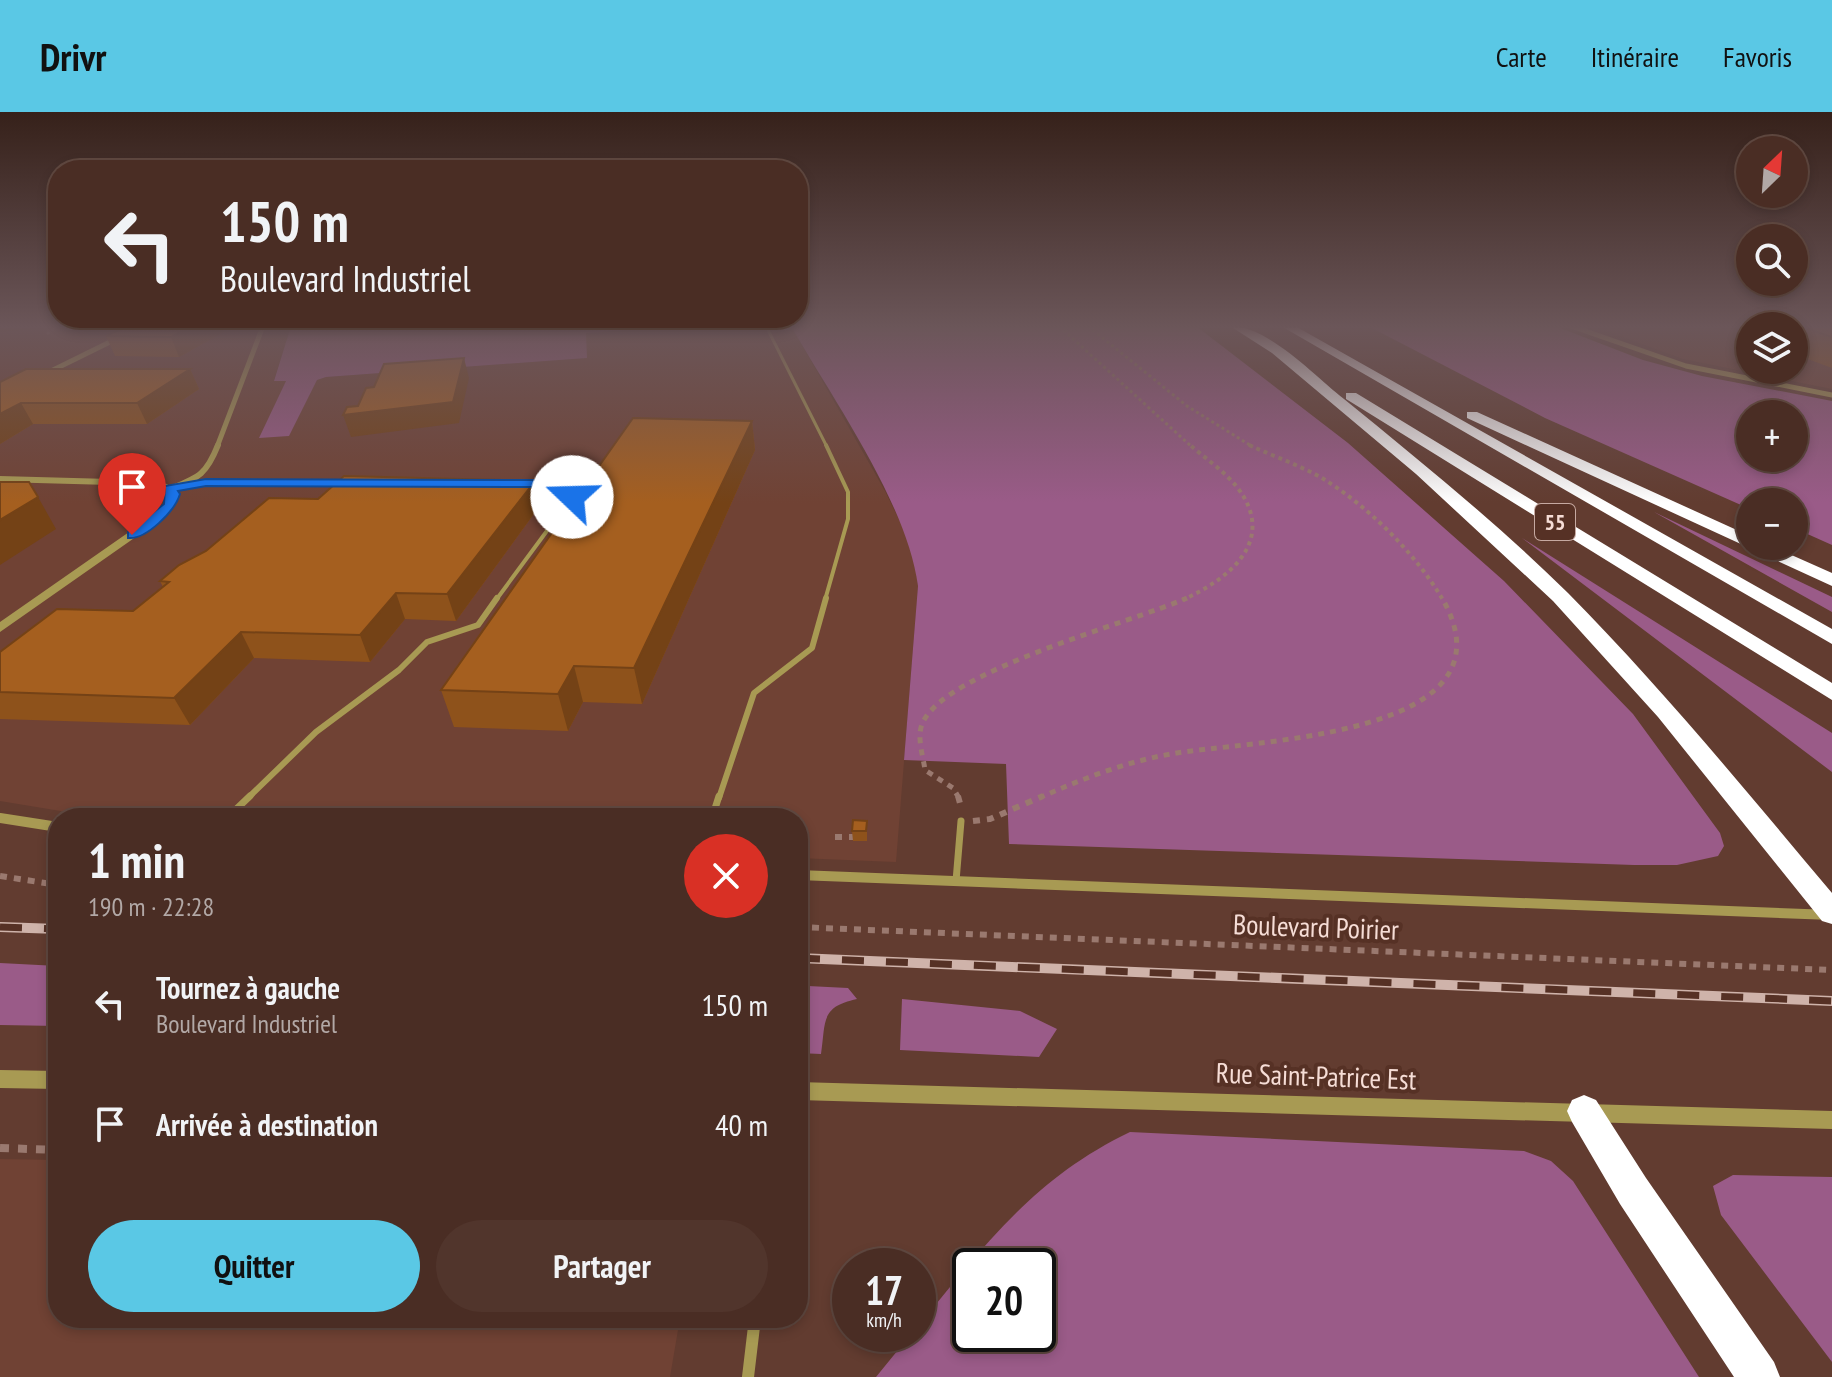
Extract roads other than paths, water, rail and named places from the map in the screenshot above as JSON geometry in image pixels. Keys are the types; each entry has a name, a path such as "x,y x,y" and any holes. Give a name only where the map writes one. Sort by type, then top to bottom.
{"highway":[{"path":"1318,385 1453,497 1562,599 1709,764 1832,914"},
{"name":"55","path":"1332,385 1832,693"},
{"name":"55","path":"1391,385 1832,638"},
{"path":"1403,385 1736,537"},
{"path":"1787,560 1832,580"},
{"path":"1584,1111 1633,1191 1759,1377"}],"street":[{"path":"0,479 147,483 170,489 199,477 209,468 241,385"},
{"path":"1782,385 1832,395"},
{"path":"0,628 162,513 174,498 170,489"},
{"path":"0,818 48,825"},
{"name":"Boulevard Poirier","path":"808,875 1832,914"},
{"path":"0,1079 48,1080"},
{"name":"Rue Saint-Patrice Est","path":"808,1091 1832,1120"},
{"path":"748,1377 754,1328"}],"lane":[{"path":"715,808 754,693 812,648 848,519 845,483 796,385"},
{"path":"170,489 215,482 357,483"},
{"path":"237,808 316,732 399,670 427,642 478,625 572,497 565,487 519,484"},
{"path":"956,882 961,821"}],"railway":[{"path":"0,927 48,929"},
{"path":"808,958 1832,1001"}]}
